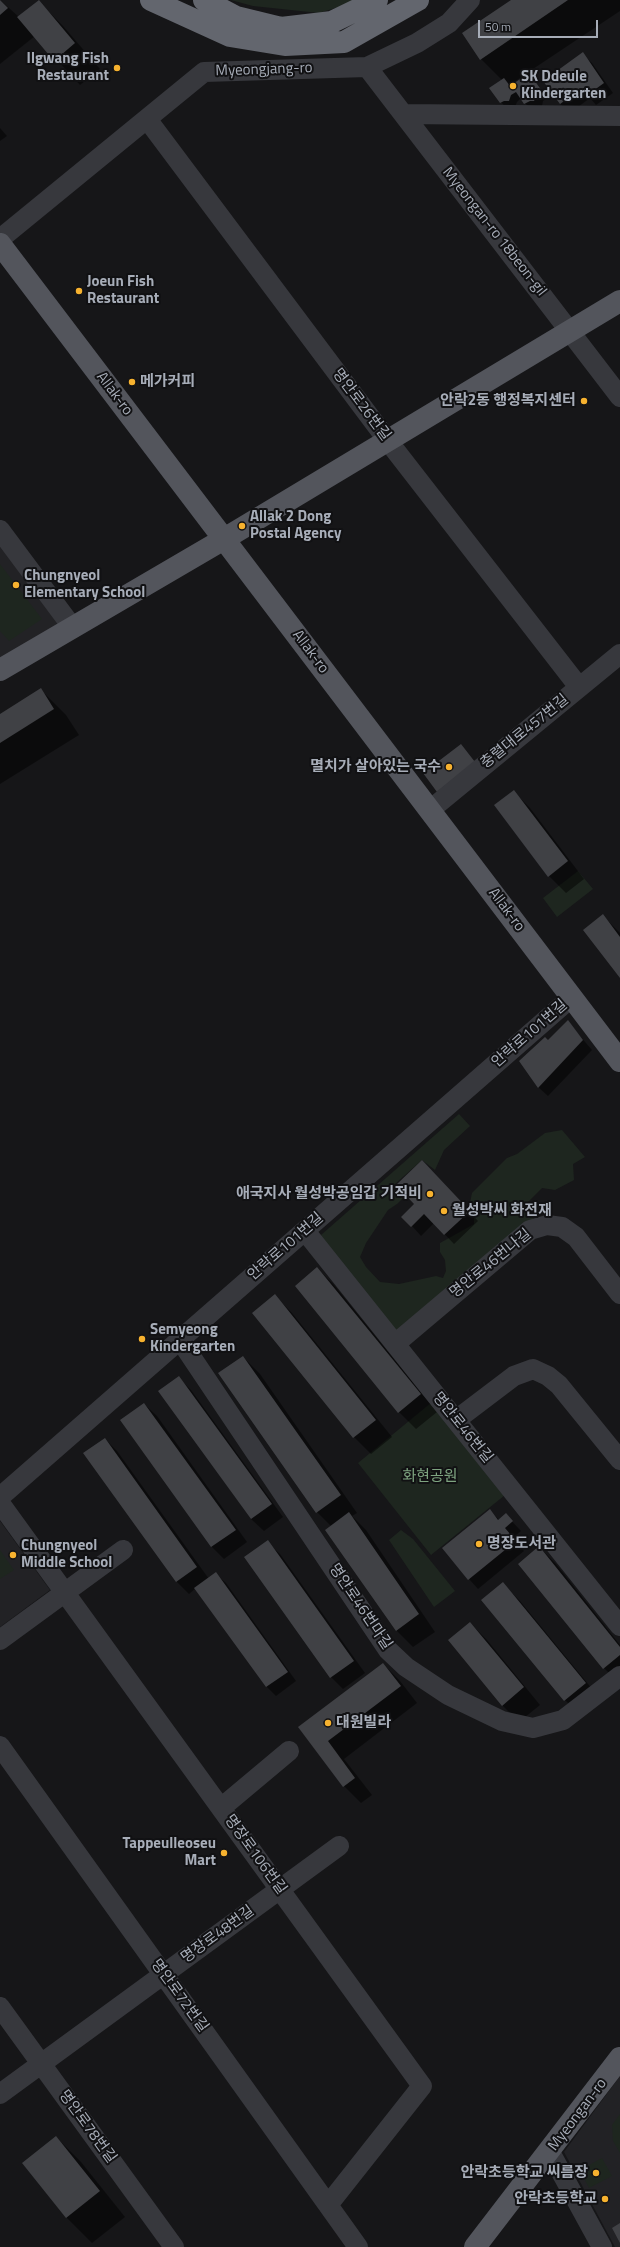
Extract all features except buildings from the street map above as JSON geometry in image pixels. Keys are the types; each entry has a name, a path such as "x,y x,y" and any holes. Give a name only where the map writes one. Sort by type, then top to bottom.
{"highway":[{"path":"151,0 230,36 285,45 344,42 418,0"},
{"path":"204,0 236,17 281,28 332,22 377,0"}],"main road":[{"name":"Allak-ro","path":"0,244 620,1061"},
{"path":"0,670 224,539 620,301"},
{"name":"Myeongan-ro","path":"475,2247 550,2152 620,2058"}],"street":[{"name":"Myeongjang-ro","path":"0,238 204,72 367,67 417,43 449,23 470,0"},
{"name":"Myeongan-ro 18beon-gil","path":"367,67 620,397"},
{"path":"403,114 620,116"},
{"name":"명안로26번길","path":"147,119 388,441 579,687"},
{"path":"0,530 73,628"},
{"name":"충렬대로457번길","path":"430,810 620,654"},
{"name":"안락로101번길","path":"0,1497 572,997"},
{"name":"명안로46번나길","path":"395,1344 530,1230 547,1225 562,1227 576,1237 620,1294"},
{"name":"명안로46번길","path":"305,1231 620,1626"},
{"name":"명안로46번마길","path":"180,1340 388,1650 406,1667 448,1695 502,1721 533,1728 563,1720 620,1676"},
{"path":"456,1420 514,1376 533,1369 548,1376 559,1385 620,1460"},
{"name":"명장로106번길","path":"0,1502 422,2086 328,2204"},
{"path":"0,1640 123,1550"},
{"name":"명안로72번길","path":"0,1746 358,2247"},
{"path":"221,1808 289,1751"},
{"name":"명장로48번길","path":"0,2094 339,1846"},
{"name":"명안로78번길","path":"0,2007 174,2247"},
{"path":"550,2152 602,2247"}],"shaded area":[{"name":"Chungnyeol Elementary School","path":"0,543 62,627 0,663"},
{"name":"Chungnyeol Middle School","path":"0,1521 50,1590 0,1627"},
{"name":"안락초등학교","path":"620,2076 620,2247 615,2247 564,2152"}],"green space":[{"path":"231,0 362,0 319,13 253,6"},
{"path":"0,564 42,619 9,641 0,631"},
{"path":"578,871 593,889 557,917 543,898"},
{"path":"459,1114 470,1126 444,1150 435,1170 422,1160 395,1184 405,1196 388,1210 366,1243 360,1257 366,1267 380,1282 399,1284 436,1276 443,1278 446,1271 445,1260 440,1252 440,1243 474,1224 474,1216 470,1203 472,1193 507,1158 517,1154 545,1133 562,1130 585,1157 573,1164 574,1180 555,1190 542,1188 528,1202 534,1221 396,1340 329,1252 321,1235"},
{"name":"화현공원","path":"432,1402 505,1495 431,1555 358,1463"},
{"path":"401,1530 413,1539 455,1591 434,1607 389,1540"},
{"path":"0,1550 14,1570 0,1579"},
{"path":"620,2114 620,2153 613,2141 612,2125"},
{"name":"안락초등학교 씨름장","path":"602,2158 612,2176 589,2188 580,2170"}],"place":[{"name":"Ilgwang Fish Restaurant","path":"117,68"},
{"name":"SK Ddeule Kindergarten","path":"513,86"},
{"name":"Joeun Fish Restaurant","path":"79,291"},
{"name":"메가커피","path":"132,382"},
{"name":"안락2동 행정복지센터","path":"584,401"},
{"name":"Allak 2 Dong Postal Agency","path":"242,526"},
{"name":"Chungnyeol Elementary School","path":"16,585"},
{"name":"멸치가 살아있는 국수","path":"449,767"},
{"name":"애국지사 월성박공임갑 기적비","path":"430,1194"},
{"name":"월성박씨 화전재","path":"444,1211"},
{"name":"Semyeong Kindergarten","path":"142,1339"},
{"name":"명장도서관","path":"479,1544"},
{"name":"Chungnyeol Middle School","path":"13,1555"},
{"name":"대원빌라","path":"328,1723"},
{"name":"Tappeulleoseu Mart","path":"224,1853"},
{"name":"안락초등학교 씨름장","path":"596,2173"},
{"name":"안락초등학교","path":"605,2199"}]}
